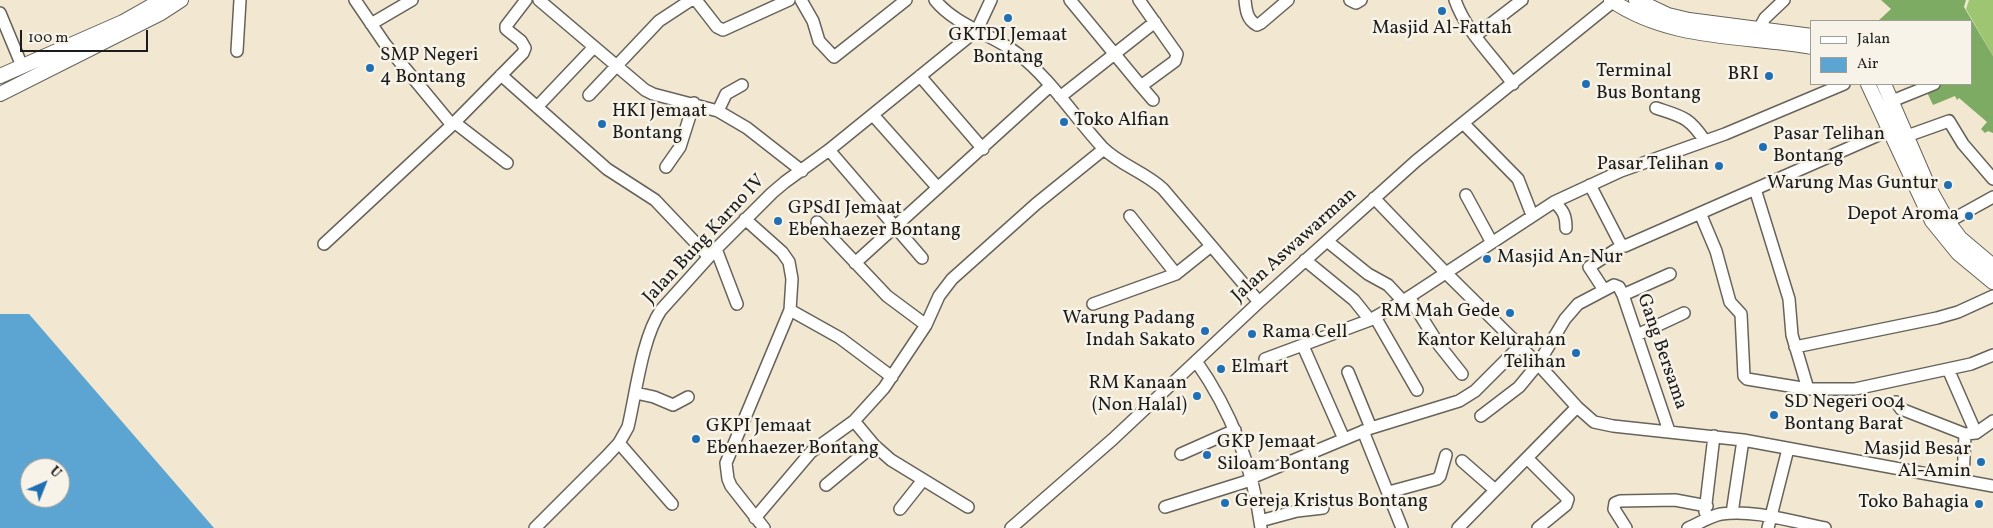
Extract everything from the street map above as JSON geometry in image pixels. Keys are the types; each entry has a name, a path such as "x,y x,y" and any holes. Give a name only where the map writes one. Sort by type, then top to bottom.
{"main road":[{"path":"144,16 162,0"},
{"path":"0,94 144,16 181,0"},
{"path":"1636,0 1668,15 1704,22 1810,36"},
{"path":"1614,1 1672,28 1697,33 1810,47"},
{"path":"0,76 124,27"},
{"path":"1869,85 1908,136 1929,188 1948,222 1960,238 1993,266"},
{"path":"1884,85 1891,116 1932,221 1958,253 1993,282"}],"street":[{"path":"237,50 240,0"},
{"path":"355,0 371,24 453,123 507,163"},
{"path":"371,24 412,0"},
{"path":"324,244 453,123 525,48 524,44 506,29 506,26 526,0"},
{"path":"539,0 638,85 653,94 694,103 718,111 747,128 802,170"},
{"path":"589,95 659,21 690,0"},
{"path":"696,0 718,27 723,30 788,0"},
{"path":"801,0 813,21 819,40 834,57 906,0"},
{"path":"935,0 951,15 1018,53 1060,97 1104,149 1163,188 1259,302"},
{"path":"977,30 991,0"},
{"path":"1070,0 1152,100"},
{"path":"1139,0 1177,54 1177,58 1141,86"},
{"path":"1245,0 1249,18 1257,25 1288,0"},
{"path":"1350,0 1356,3 1361,0"},
{"path":"1455,0 1461,14 1475,36 1514,84"},
{"path":"1475,36 1522,0"},
{"path":"1759,29 1766,18 1784,0"},
{"name":"Jalan Aswawarman","path":"1011,528 1113,439 1259,302 1416,161 1514,84 1614,1"},
{"path":"0,13 22,66"},
{"path":"1060,97 1154,22"},
{"name":"Jalan Bung Karno IV","path":"534,528 619,443 628,427 647,340 655,318 745,219 785,182 829,150 977,30"},
{"path":"537,107 594,46"},
{"path":"501,75 607,169 655,200 713,253 737,304"},
{"path":"920,76 983,149"},
{"path":"718,111 726,94 742,85"},
{"path":"1265,359 1373,319 1554,202 1621,171 1705,141 1842,85"},
{"path":"1604,290 1589,267 1622,246 1630,245 1756,188 1891,116 1933,85"},
{"path":"855,263 983,149 1050,86"},
{"path":"666,167 680,147 694,103"},
{"path":"1656,108 1688,119 1696,126 1705,141"},
{"path":"873,115 938,188"},
{"path":"1908,136 1949,121 1963,144 1993,179"},
{"path":"1463,123 1518,179 1532,215"},
{"path":"755,518 815,448 854,421 892,377 926,324 939,296 960,270 1036,204 1104,149"},
{"path":"829,150 922,258"},
{"path":"1590,185 1622,246"},
{"path":"1756,188 1789,299 1792,335 1808,389"},
{"path":"1466,195 1491,241"},
{"path":"1948,222 1993,197"},
{"path":"1374,198 1538,364 1577,407 1594,422 1743,440 1993,486"},
{"path":"1554,202 1562,208 1566,215 1566,228"},
{"path":"1700,213 1716,251 1730,300 1738,311 1745,378 1808,389 1855,389 1971,364 1993,355"},
{"path":"1130,216 1176,274"},
{"path":"745,219 782,252 789,262 792,279 790,310 726,463 731,486 764,528"},
{"path":"816,222 887,296 926,324"},
{"path":"1327,241 1368,274 1388,285 1406,299 1462,374"},
{"path":"1093,304 1176,274 1211,246"},
{"path":"1305,260 1354,300 1373,319 1417,390"},
{"path":"1481,416 1515,391 1538,364 1578,304 1604,290 1620,291 1670,274"},
{"name":"Gang Bersama","path":"1620,291 1637,335 1669,431"},
{"path":"1795,347 1937,318 1958,312 1993,296"},
{"path":"790,310 840,338 892,377"},
{"path":"1637,335 1684,313"},
{"path":"1303,346 1344,439"},
{"path":"1165,507 1251,479 1367,429 1459,401 1468,396 1520,346"},
{"path":"1196,362 1223,404 1235,430 1251,479 1260,524 1297,511 1323,508"},
{"path":"1948,369 1970,433 1963,480"},
{"path":"1348,372 1402,528"},
{"path":"636,393 654,397 673,405 688,397"},
{"path":"1896,402 1901,409 1970,433 1993,421"},
{"path":"1458,528 1494,489 1577,407"},
{"path":"854,421 874,445 890,460 968,507"},
{"path":"1180,454 1235,430"},
{"path":"1704,521 1714,436"},
{"path":"1732,513 1743,440"},
{"path":"619,443 672,504"},
{"path":"826,485 874,445"},
{"path":"1768,528 1788,449"},
{"path":"1389,492 1437,480 1446,455"},
{"path":"1527,458 1568,499 1566,505 1541,527"},
{"path":"1462,461 1494,489"},
{"path":"900,509 922,480"},
{"path":"1626,528 1614,509 1615,503 1620,501 1675,500 1707,506"},
{"path":"1688,528 1718,515 1732,513 1772,516 1823,528"}],"green space":[{"path":"1881,0 1966,0 1964,7 1972,20 1879,20 1891,9"},
{"path":"1969,0 1993,0 1993,56 1973,20 1966,9"},
{"path":"1973,22 1993,56 1993,133 1988,131 1985,133 1981,129 1987,122 1959,98 1957,100 1955,96 1933,105 1925,88 1932,85 1973,85"}],"water":[{"path":"0,314 29,314 214,528 0,528"}],"place":[{"name":"Masjid Al-Fattah","path":"1442,11"},
{"name":"GKTDI Jemaat Bontang","path":"1008,18"},
{"name":"SMP Negeri 4 Bontang","path":"370,68"},
{"name":"BRI","path":"1769,76"},
{"name":"Terminal Bus Bontang","path":"1586,84"},
{"name":"Toko Alfian","path":"1064,122"},
{"name":"HKI Jemaat Bontang","path":"602,124"},
{"name":"Pasar Telihan Bontang","path":"1763,147"},
{"name":"Pasar Telihan","path":"1719,166"},
{"name":"Warung Mas Guntur","path":"1948,185"},
{"name":"Depot Aroma","path":"1969,216"},
{"name":"GPSdI Jemaat Ebenhaezer Bontang","path":"778,221"},
{"name":"Masjid An-Nur","path":"1487,259"},
{"name":"RM Mah Gede","path":"1510,313"},
{"name":"Warung Padang Indah Sakato","path":"1205,331"},
{"name":"Rama Cell","path":"1252,334"},
{"name":"Kantor Kelurahan Telihan","path":"1576,353"},
{"name":"Elmart","path":"1221,369"},
{"name":"RM Kanaan (Non Halal)","path":"1197,396"},
{"name":"SD Negeri 004 Bontang Barat","path":"1774,415"},
{"name":"GKPI Jemaat Ebenhaezer Bontang","path":"696,439"},
{"name":"GKP Jemaat Siloam Bontang","path":"1207,455"},
{"name":"Masjid Besar Al-Amin","path":"1981,462"},
{"name":"Gereja Kristus Bontang","path":"1225,503"},
{"name":"Toko Bahagia","path":"1979,504"}]}
